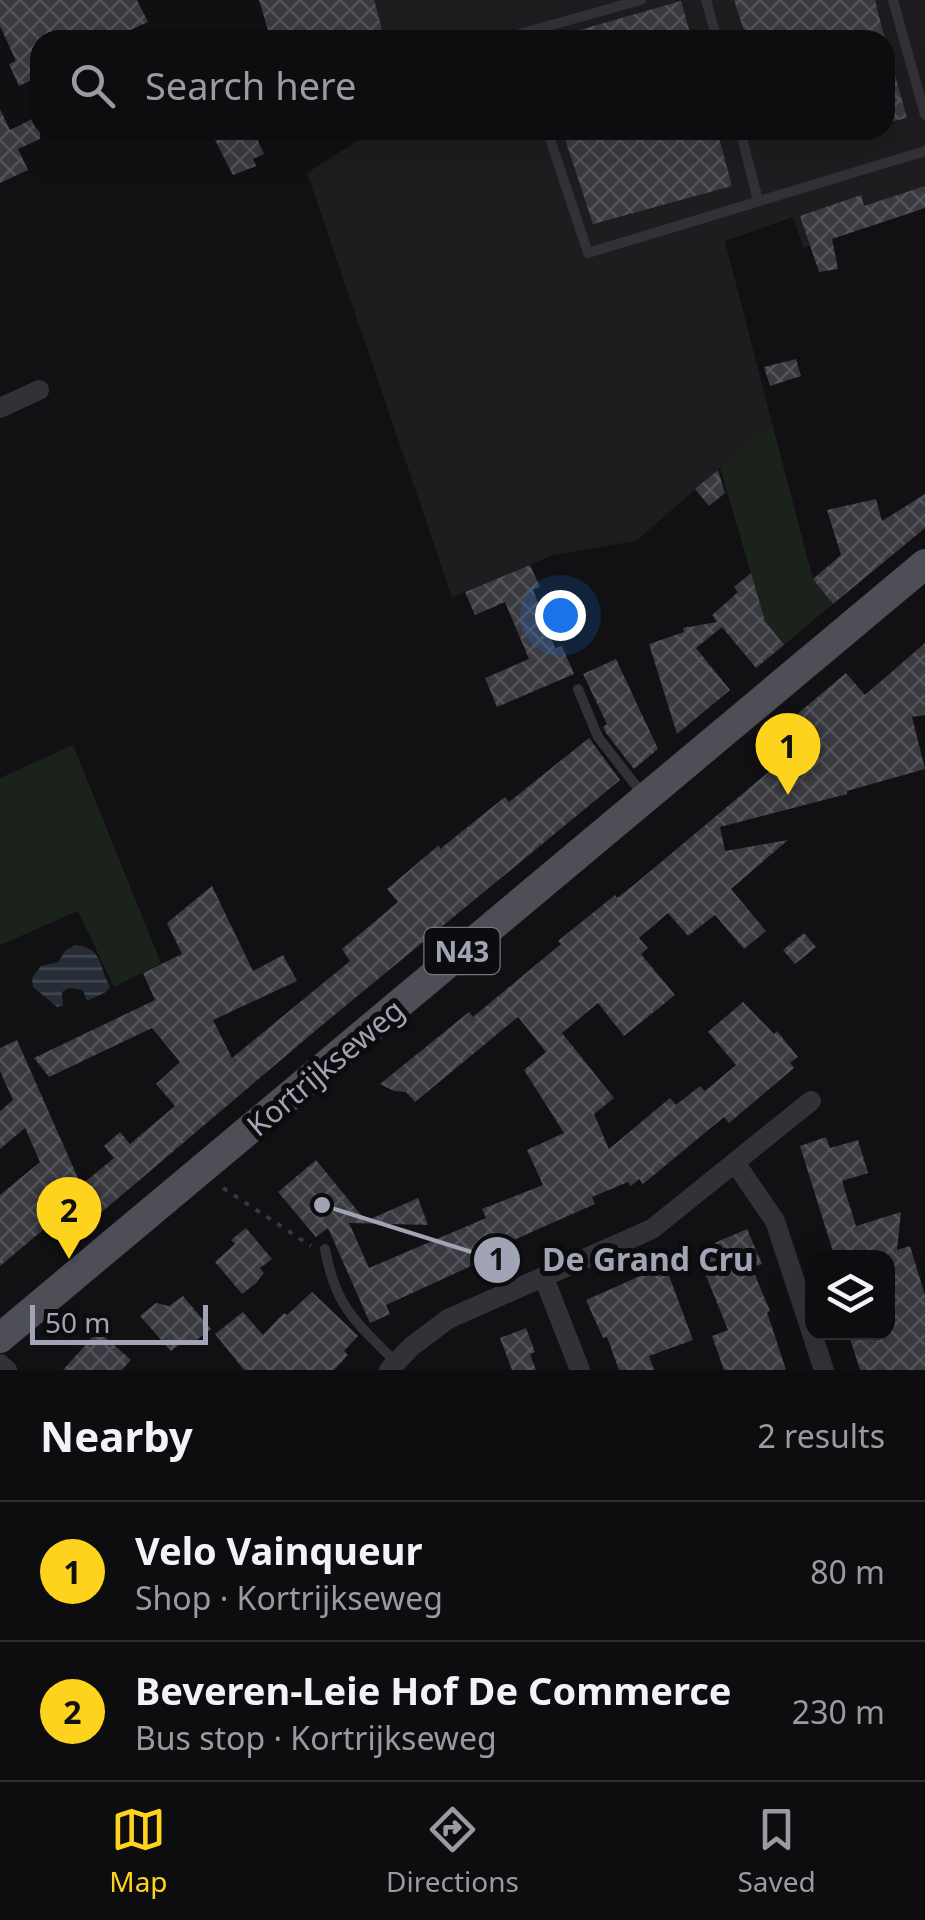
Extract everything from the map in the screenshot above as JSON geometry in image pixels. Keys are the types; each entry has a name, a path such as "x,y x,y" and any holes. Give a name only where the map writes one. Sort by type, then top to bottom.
{"main road":[{"name":"Kortrijkseweg","path":"0,1338 925,564"}],"street":[{"path":"0,408 39,390"},
{"path":"393,1367 428,1332 448,1319 652,1229 810,1100"},
{"path":"736,1164 775,1220 824,1370"},
{"path":"544,1278 580,1370"},
{"path":"0,1364 7,1370"}],"lane":[{"path":"534,30 641,0"},
{"path":"706,0 714,30"},
{"path":"894,0 925,115"},
{"path":"551,140 588,253 925,150"},
{"path":"743,140 758,200"},
{"path":"578,689 598,736 644,797"},
{"path":"325,1249 338,1298 393,1367"}],"path":[{"path":"220,1186 314,1248 325,1249"}],"shaded area":[{"path":"259,0 925,0 925,208 803,248 793,217 725,241 772,423 636,541 553,555 452,597 307,173 358,140 895,140 895,30 268,30"},
{"path":"772,423 813,579 833,604 784,645 765,621 720,468"},
{"path":"73,745 161,963 114,987 78,911 0,945 0,778"},
{"path":"75,945 96,954 110,986 87,1001 83,990 69,988 62,992 63,1005 57,1007 33,987 32,978 41,966 58,962"}],"building":[{"path":"0,0 137,0 148,22 131,30 30,30 30,81 19,86 9,64 16,61 0,26"},
{"path":"259,0 374,0 382,30 268,30"},
{"path":"734,0 875,0 882,30 744,30"},
{"path":"681,1 689,30 580,30"},
{"path":"895,75 907,118 895,121"},
{"path":"0,109 10,130 30,120 30,140 38,140 18,149 28,170 0,183"},
{"path":"215,140 258,140 264,154 253,159 256,166 233,175"},
{"path":"565,140 720,140 732,186 593,224"},
{"path":"925,186 925,208 832,239 838,269 819,272 800,216 861,195 864,206"},
{"path":"796,359 801,376 770,386 764,367"},
{"path":"718,470 725,493 709,506 695,489"},
{"path":"925,494 925,528 833,604 813,579 841,555 827,510 876,499 882,521"},
{"path":"530,565 540,587 533,590 555,648 562,646 574,674 497,707 485,678 529,659 505,602 475,615 465,592"},
{"path":"751,573 765,621 784,645 756,668 722,627 696,648 730,690 677,734 649,644 684,632 683,628 717,622 712,615 738,592 734,587"},
{"path":"925,643 925,715 912,717 925,769 720,827 725,851 788,840 731,889 766,931 744,949 715,915 688,936 668,913 639,938 648,948 641,954 675,995 624,1036 598,1003 562,1033 614,1098 594,1114 609,1149 670,1098 676,1105 700,1086 705,1091 736,1065 708,1032 743,1002 774,1034 777,1031 798,1057 790,1063 794,1068 729,1123 724,1117 643,1184 639,1179 631,1186 628,1182 592,1197 595,1204 489,1251 479,1256 482,1261 386,1305 390,1314 370,1323 328,1228 316,1237 278,1192 316,1160 366,1221 418,1198 428,1225 349,1223 369,1268 486,1218 482,1209 543,1185 527,1150 564,1133 524,1070 546,1052 518,1017 415,1102 406,1092 380,1084 469,1012 473,1017 561,944 558,941 615,895 617,898 635,884 784,759 787,762 820,745 795,716 846,673 865,695"},
{"path":"616,659 658,749 634,769 606,733 603,727 607,724 583,674"},
{"path":"589,738 620,780 84,1227 69,1208 0,1266 0,1195 40,1162 25,1128 0,1149 0,1111 13,1100 0,1071 0,1048 17,1040 81,1185 114,1158 104,1146 120,1132 130,1144 175,1106 156,1084 180,1062 152,1028 49,1077 34,1058 155,1000 143,973 182,954 167,923 212,886 253,971 283,955 297,981 213,1020 232,1058 350,961 342,949 398,902 387,889 439,845 440,849 505,797 509,802"},
{"path":"804,933 816,947 795,964 783,950"},
{"path":"826,1137 830,1148 858,1140 868,1173 842,1181 856,1226 901,1212 897,1250 910,1246 925,1295 925,1370 860,1370 851,1340 895,1340 895,1250 832,1250 800,1146"},
{"path":"246,1228 272,1259 260,1268 264,1273 256,1283 242,1294 215,1262"},
{"path":"747,1229 762,1264 752,1268 770,1311 767,1312 786,1370 724,1370 712,1336 728,1330 696,1251"},
{"path":"665,1265 693,1340 649,1356 654,1370 619,1370 607,1337 603,1338 586,1300"},
{"path":"312,1292 358,1336 334,1370 244,1370 215,1334 243,1312 263,1335"},
{"path":"183,1296 211,1329 191,1344 181,1343 171,1351 140,1316 156,1303 169,1306"},
{"path":"526,1328 535,1352 530,1354 536,1370 512,1370 500,1338"},
{"path":"98,1331 131,1360 122,1370 63,1370"}],"place":[{"name":"Velo Vainqueur","path":"788,795"},
{"name":"De Grand Cru","path":"322,1205"},
{"name":"Beveren-Leie Hof De Commerce","path":"69,1259"}]}
